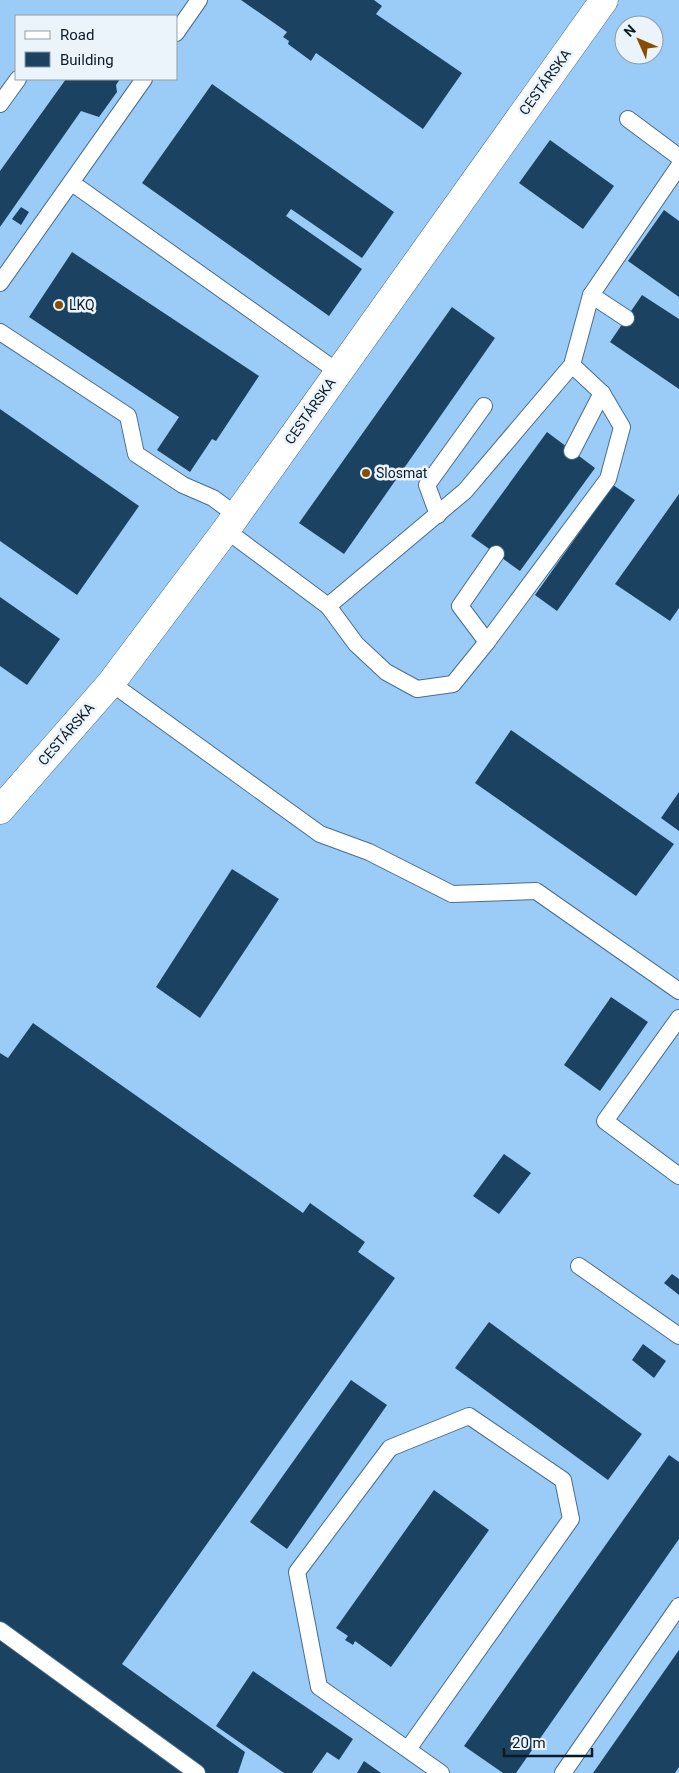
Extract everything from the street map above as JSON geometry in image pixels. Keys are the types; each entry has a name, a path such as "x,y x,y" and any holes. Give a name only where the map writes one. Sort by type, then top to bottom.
{"street":[{"name":"CESTÁRSKA","path":"0,810 111,683 231,522 604,0"}],"lane":[{"path":"178,30 200,0"},
{"path":"0,104 17,80"},
{"path":"0,283 143,80"},
{"path":"628,118 679,157"},
{"path":"328,606 465,492 572,364 591,295 679,166"},
{"path":"72,183 338,372"},
{"path":"591,295 626,318"},
{"path":"0,332 128,416 136,454 184,486 213,498 231,522 328,606 356,644 386,672 417,689 453,684 487,642 608,479 622,427 602,393 572,364"},
{"path":"572,451 602,393"},
{"path":"438,515 427,485 484,406"},
{"path":"487,642 460,606 496,554"},
{"path":"111,683 320,834 369,852 452,894 536,891 679,991"},
{"path":"679,1018 605,1121 679,1176"},
{"path":"579,1266 679,1336"},
{"path":"408,1749 570,1519 563,1480 469,1416 390,1448 297,1572 319,1687 441,1773"},
{"path":"563,1773 679,1606"},
{"path":"0,1630 197,1773"}],"shaded area":[{"path":"0,0 679,0 679,1773 0,1773"}],"building":[{"path":"241,0 374,0 382,6 376,14 462,73 423,129 316,53 311,61 288,44 289,41 283,37 287,32"},
{"path":"65,80 119,80 116,85 117,92 99,117 81,111 0,227 0,171"},
{"path":"212,84 394,212 362,258 291,209 286,216 362,269 329,316 142,183"},
{"path":"550,140 614,186 583,229 519,183"},
{"path":"21,207 29,212 21,225 12,219"},
{"path":"664,210 679,221 679,297 628,261"},
{"path":"72,252 259,376 216,441 212,439 190,472 157,450 179,417 29,317"},
{"path":"642,295 679,319 679,389 610,342"},
{"path":"452,307 495,338 344,554 299,523"},
{"path":"0,409 139,506 77,595 0,541"},
{"path":"547,432 595,468 520,571 471,536"},
{"path":"613,485 635,500 557,611 535,595"},
{"path":"679,494 679,608 670,621 615,584"},
{"path":"0,597 60,639 27,685 0,666"},
{"path":"511,730 674,844 636,896 475,783"},
{"path":"679,792 679,831 661,818"},
{"path":"232,869 279,899 200,1018 156,987"},
{"path":"611,997 648,1022 600,1091 564,1065"},
{"path":"33,1023 303,1213 310,1203 365,1242 358,1252 395,1278 122,1664 245,1752 238,1773 0,1773 0,1053 8,1058"},
{"path":"504,1154 531,1173 499,1214 473,1196"},
{"path":"672,1274 679,1279 679,1295 664,1283"},
{"path":"489,1322 642,1434 608,1480 455,1368"},
{"path":"643,1344 666,1361 654,1378 632,1360"},
{"path":"351,1380 387,1405 287,1549 250,1522"},
{"path":"669,1455 679,1462 679,1539 516,1773 503,1773 464,1746"},
{"path":"434,1490 489,1530 391,1667 355,1641 353,1645 345,1640 348,1636 336,1628"},
{"path":"679,1650 679,1767 675,1773 593,1773"},
{"path":"253,1671 353,1739 339,1760 327,1752 312,1773 284,1773 216,1726"},
{"path":"364,1761 381,1773 357,1773"}],"place":[{"name":"LKQ","path":"59,305"},
{"name":"Slosmat","path":"366,473"}]}
